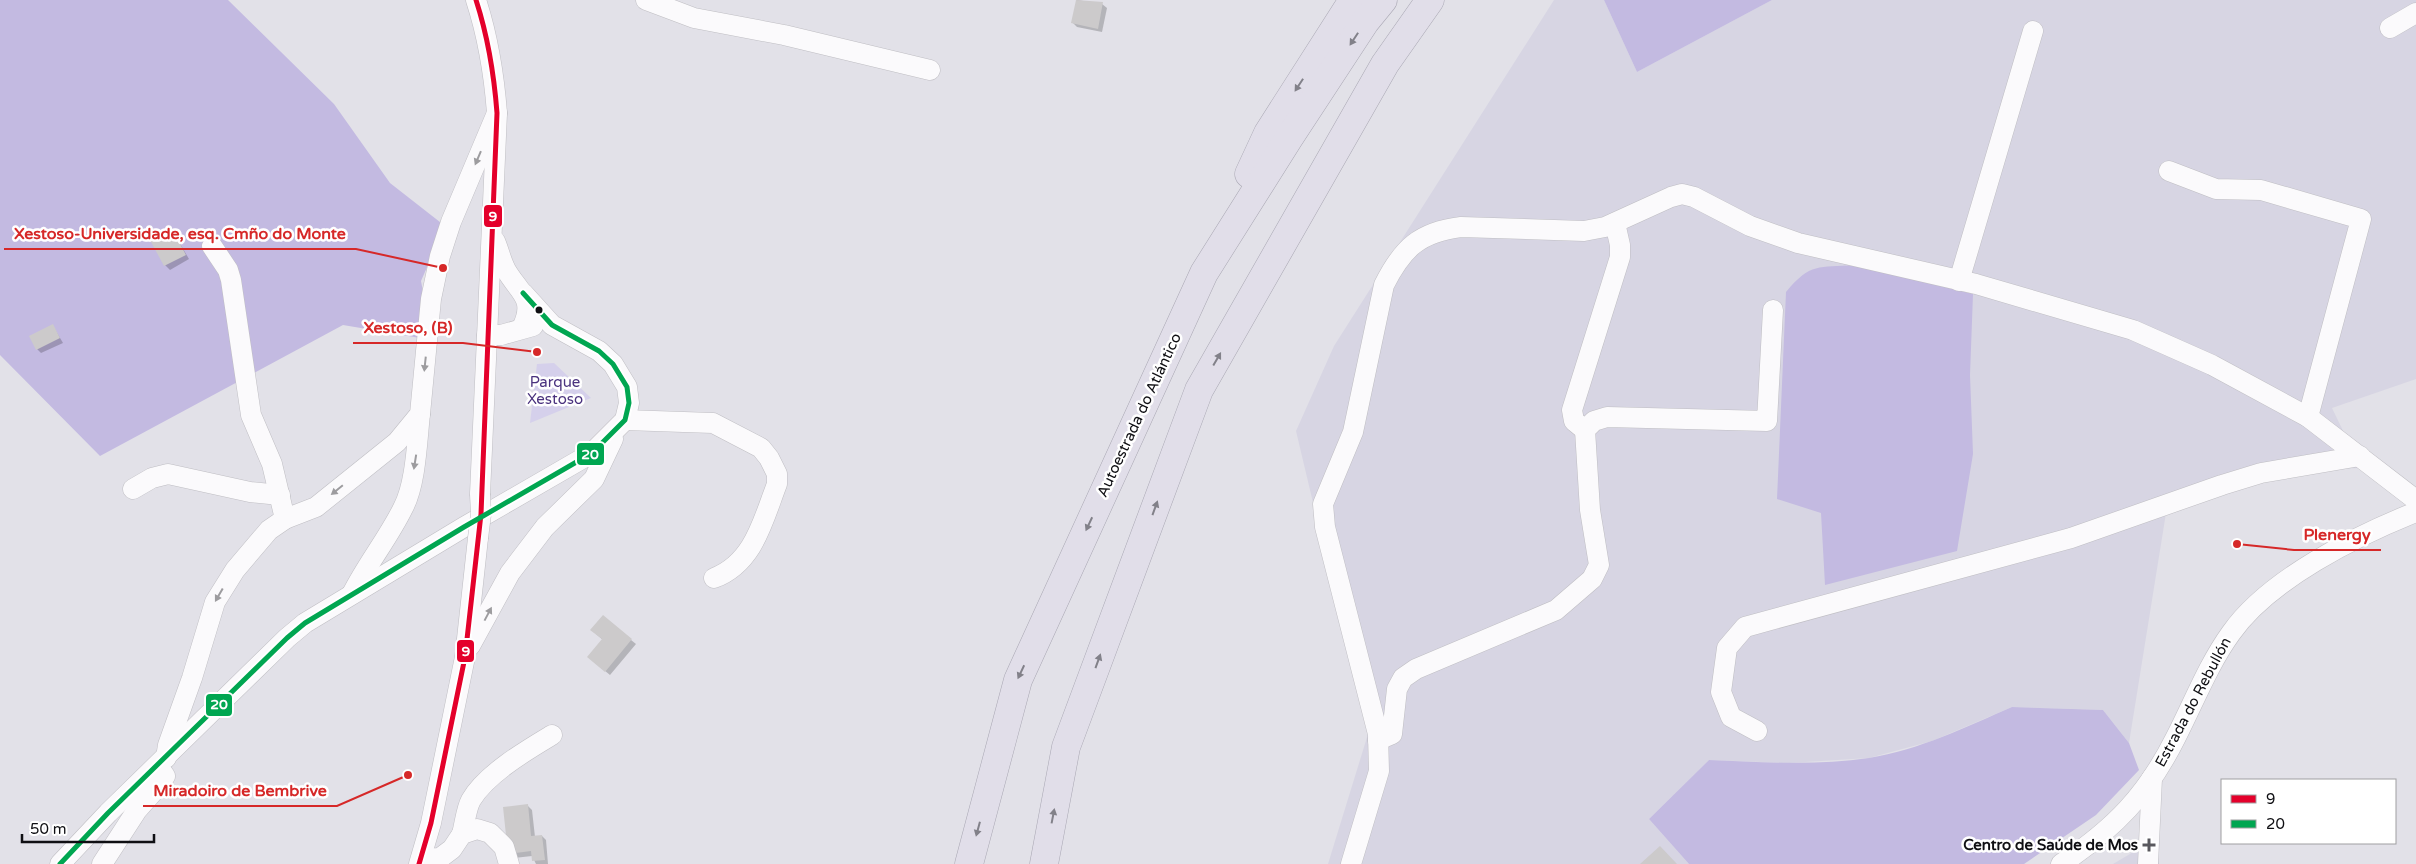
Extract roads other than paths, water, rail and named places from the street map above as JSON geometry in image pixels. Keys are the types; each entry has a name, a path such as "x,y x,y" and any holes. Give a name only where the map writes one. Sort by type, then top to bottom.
{"highway":[{"path":"1204,273 1268,133 1353,0"},
{"name":"Autoestrada do Atlántico","path":"969,864 1018,680 1204,273 1289,138 1365,22 1382,0"},
{"path":"1044,864 1066,747 1199,390 1385,64 1430,0"}],"street":[{"path":"476,0 486,31 494,77 497,113 480,494 481,514 464,657 436,805 420,862 440,858 452,849 462,834 471,800 490,778 521,753 552,735"},
{"path":"646,0 694,18 784,35 930,70"},
{"path":"2390,28 2416,13"},
{"path":"1959,280 2033,31"},
{"path":"352,594 362,572 404,507 415,464 431,300 440,256 451,222 497,113"},
{"path":"2169,171 2216,189 2261,190 2360,219 2308,417"},
{"path":"1351,864 1378,771 1378,740 1325,527 1323,504 1353,432 1384,285 1395,264 1408,247 1426,235 1443,229 1461,227 1584,231 1615,223 1670,197 1682,194 1694,197 1750,226 1798,243 1959,280 2132,330 2212,366 2308,417 2360,456 2415,512"},
{"path":"1378,740 1392,734 1397,689 1403,678 1416,669 1556,610 1592,579 1599,565 1590,510 1585,430 1574,421 1572,410 1620,258 1620,244 1615,223"},
{"path":"464,657 510,572 545,527 594,479 621,425 629,402 626,387 613,364 599,351 552,326 520,288 505,269 492,232"},
{"path":"212,246 228,270 231,280 251,415 272,464 285,519"},
{"path":"490,282 496,279 505,279 520,288 529,313 522,328"},
{"path":"1585,430 1594,421 1607,417 1767,421 1773,310"},
{"path":"487,335 501,336 522,328 552,326"},
{"path":"102,864 137,810 162,783 165,776 162,762 192,678 215,602 235,570 269,530 285,519 316,507 397,442 420,414"},
{"path":"60,864 108,814 287,638 305,623 592,453 621,425 713,422 761,448 769,458 777,474 777,484 754,544 737,565 714,578"},
{"path":"1757,732 1731,717 1721,692 1727,648 1745,627 2071,538 2261,473 2360,456"},
{"path":"133,489 152,478 168,474 250,492 280,495"},
{"name":"Estrada do Rebullón","path":"2062,864 2117,822 2137,800 2175,739 2213,661 2231,632 2253,608 2276,589 2314,563 2356,539 2415,512"},
{"path":"2148,864 2152,778"},
{"path":"462,834 477,828 490,833 504,847 508,864"}],"place":[{"name":"Xestoso-Universidade, esq. Cmño do Monte","path":"443,268"},
{"name":"Xestoso, (B)","path":"537,352"},
{"name":"Plenergy","path":"2237,544"},
{"name":"Miradoiro de Bembrive","path":"408,775"},
{"name":"Centro de Saúde de Mos","path":"2149,845"}],"park label":[{"name":"Parque Xestoso","path":"555,390"}]}
